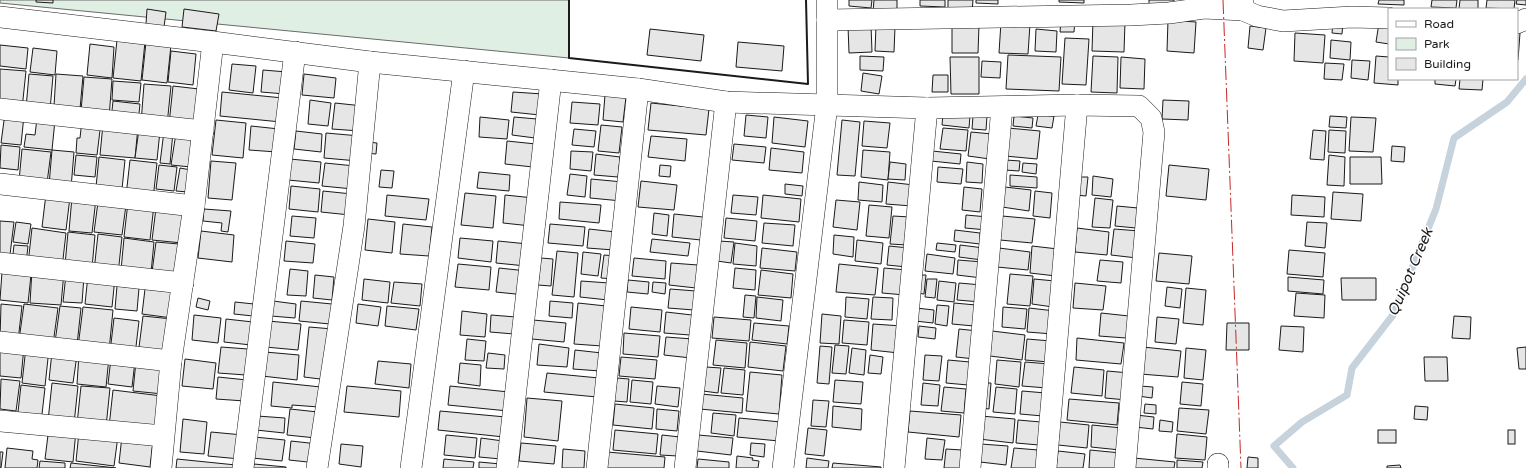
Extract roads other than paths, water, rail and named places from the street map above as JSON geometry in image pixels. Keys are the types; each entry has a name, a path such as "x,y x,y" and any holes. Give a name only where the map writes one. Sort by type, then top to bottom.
{"street":[{"path":"783,468 827,105 827,10 1131,15 1169,13 1204,8 1243,5 1257,16 1283,21 1352,17 1388,18"},
{"path":"0,17 370,62 638,88 726,102 927,108 1077,105 1139,106 1151,118 1154,132 1125,468"},
{"path":"161,468 171,361 194,206 213,42"},
{"path":"243,468 295,52"},
{"path":"317,468 354,226 370,62"},
{"path":"411,468 464,71"},
{"path":"507,468 552,80"},
{"path":"597,468 638,88"},
{"path":"685,468 726,102"},
{"path":"1046,468 1077,105"},
{"path":"970,468 1002,107"},
{"path":"894,468 927,108"},
{"path":"0,109 203,131"},
{"path":"0,184 194,206"},
{"path":"0,263 183,283"},
{"path":"0,342 171,361"},
{"path":"0,421 163,436"}],"waterway":[{"name":"Quipot Creek","path":"1293,468 1274,446 1302,422 1347,395 1352,368 1393,315 1436,209 1454,138 1507,102 1526,79"}]}
